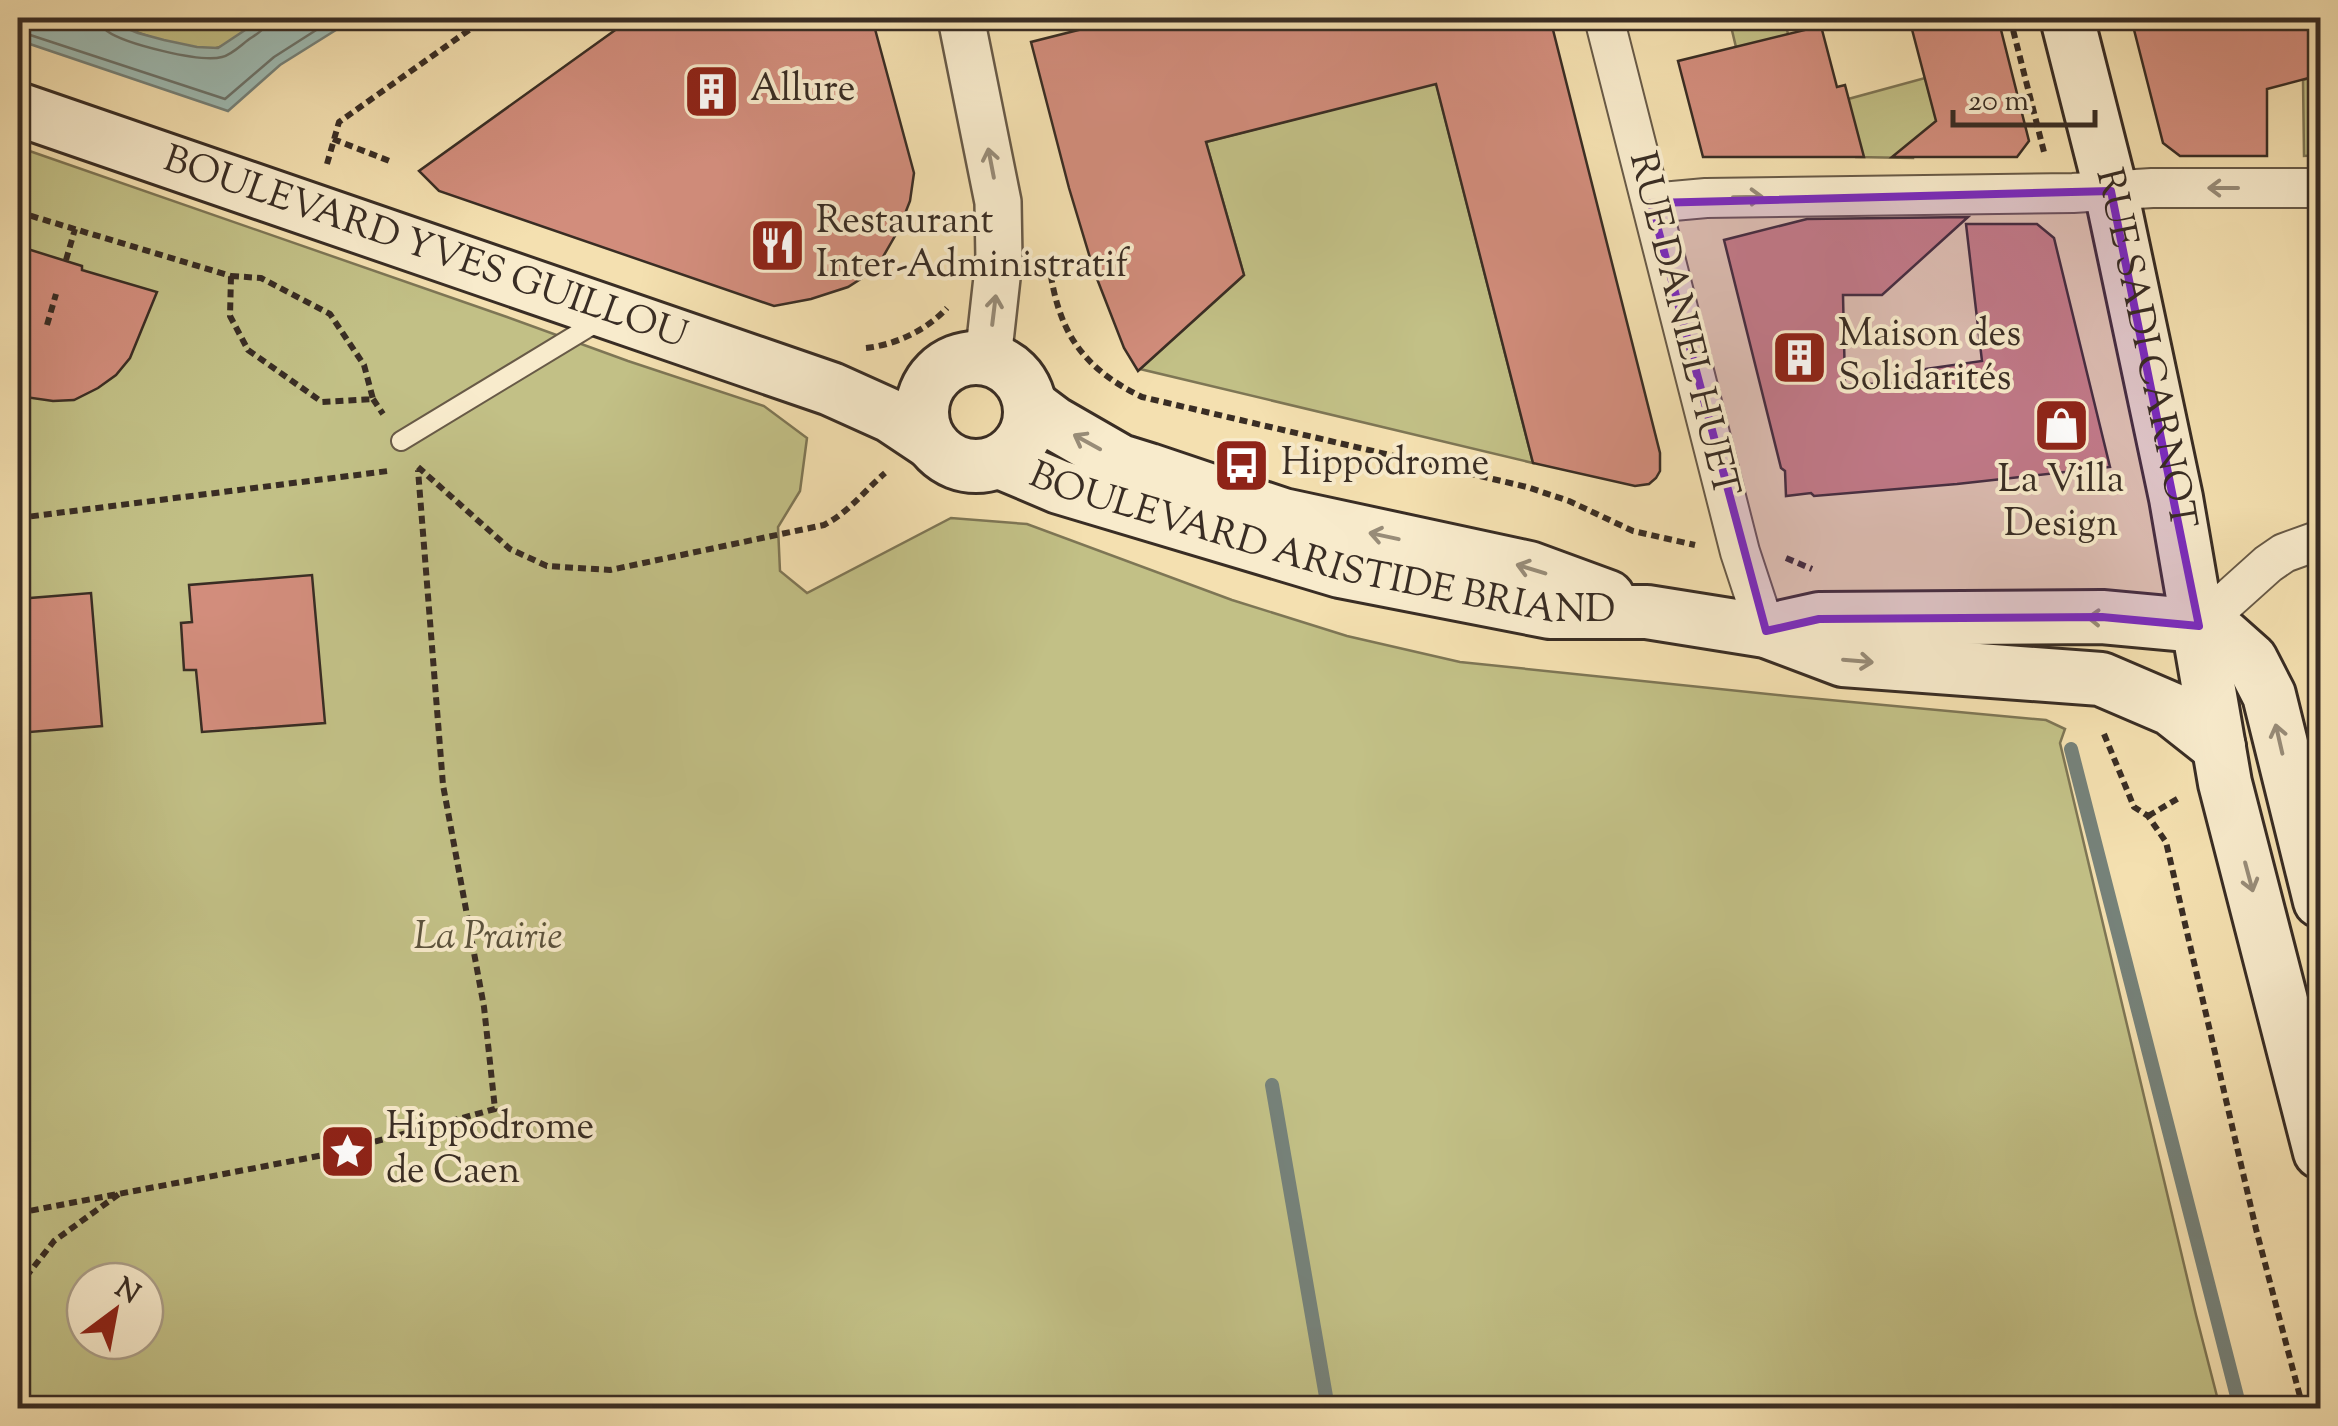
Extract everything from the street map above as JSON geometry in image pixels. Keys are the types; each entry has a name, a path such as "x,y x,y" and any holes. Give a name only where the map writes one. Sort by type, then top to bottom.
{"main road":[{"name":"RUE SADI CARNOT","path":"2067,18 2111,191 2176,498 2224,782 2320,1152"},
{"name":"BOULEVARD YVES GUILLOU","path":"18,109 314,185 613,314 690,324 846,369 891,416 911,454"},
{"path":"846,369 867,379 966,364"},
{"path":"911,454 923,426 924,394 932,380 966,364"},
{"name":"BOULEVARD ARISTIDE BRIAND","path":"911,454 938,452 961,465 988,466 1012,454 1027,432 1030,405 1020,381 1001,364 966,364"},
{"name":"BOULEVARD ARISTIDE BRIAND","path":"1030,405 1107,454 1149,470 1283,515 1529,568 1646,612"},
{"name":"BOULEVARD ARISTIDE BRIAND","path":"1000,462 1059,487 1340,571 1550,612 1646,612 1766,631 1843,660 2100,679 2171,709 2218,747"},
{"name":"BOULEVARD ARISTIDE BRIAND","path":"1766,631 1819,619 2102,617 2199,626"},
{"path":"2199,626 2224,636 2250,660 2269,695 2320,901"}],"street":[{"path":"961,18 998,202 999,260 966,364"},
{"name":"RUE DANIEL HUET","path":"1604,18 1740,552 1766,631"},
{"path":"1651,202 2152,188 2320,188"},
{"path":"2199,626 2284,552 2320,540"}],"lane":[{"path":"401,442 613,314"}],"path":[{"path":"314,185 339,122 486,18"},
{"path":"2010,18 2045,155"},
{"path":"333,139 392,162"},
{"path":"18,212 231,276 261,278 330,314 364,365 373,399 322,402 248,350 230,316 231,276"},
{"path":"66,260 75,230"},
{"path":"1052,280 1065,329 1082,352 1122,387 1142,397 1527,487 1569,501 1632,531 1704,547"},
{"path":"47,325 56,294"},
{"path":"846,369 927,325 953,301"},
{"path":"18,1213 329,1154 495,1109 484,1007 443,784 418,467 510,549 547,566 610,570 824,525 840,517 876,481 911,454"},
{"path":"18,518 398,469"},
{"path":"2102,729 2134,806 2148,816 2166,842 2256,1229 2303,1408"},
{"path":"2148,816 2190,792"},
{"path":"18,1287 54,1241 120,1192"}],"highlighted area":[{"path":"2111,191 2199,626 2102,617 1819,619 1766,631 1651,203"}],"green space":[{"path":"101,18 263,18 228,43 203,49 158,39"},
{"path":"1729,18 1784,18 1793,54 1736,47"},
{"path":"2320,75 2320,155 2304,156 2303,80"},
{"path":"1925,78 1939,129 1917,137 1913,158 1856,157 1841,101"},
{"path":"1436,83 1533,463 1140,369 1244,275 1206,142"},
{"name":"La Prairie","path":"18,147 764,406 807,438 800,491 778,527 780,571 807,593 951,518 1027,524 1232,600 1347,636 1460,662 2046,720 2065,729 2060,743 2220,1408 18,1408"}],"water":[{"path":"18,18 101,18 164,40 218,48 263,18 355,18 280,65 228,111 18,40"}],"building":[{"name":"Allure","path":"632,18 872,18 914,173 910,201 899,229 876,269 848,287 774,306 439,191 419,171"},
{"path":"1126,18 1550,18 1660,453 1656,478 1649,484 1635,486 1533,463 1436,84 1206,142 1244,275 1138,371 1124,348 1094,271 1031,42"},
{"path":"1909,18 1998,18 2029,141 2017,157 1892,157 1936,121"},
{"path":"2131,18 2320,18 2320,75 2267,89 2267,156 2180,156 2163,143"},
{"path":"1821,26 1837,87 1845,85 1864,157 1703,157 1678,61"},
{"path":"1968,217 1882,295 1843,295 1845,385 1915,382 1926,369 1982,361 1966,224 2037,224 2054,238 2110,467 1957,484 1786,496 1785,471 1781,468 1724,240 1807,219"},
{"path":"18,246 157,292 130,358 116,375 74,400 18,396"},
{"path":"312,575 325,723 202,732 196,670 184,670 181,623 192,622 189,585"},
{"path":"91,593 102,726 18,733 18,599"}],"waterway":[{"path":"2071,749 2240,1408"},
{"path":"1272,1085 1328,1408"}],"place":[{"name":"Allure","path":"711,91"},
{"name":"Restaurant Inter-Administratif","path":"777,245"},
{"name":"Maison des Solidarités","path":"1799,358"},
{"name":"La Villa Design","path":"2061,425"},
{"name":"Hippodrome","path":"1242,465"},
{"name":"Hippodrome de Caen","path":"347,1151"}]}
